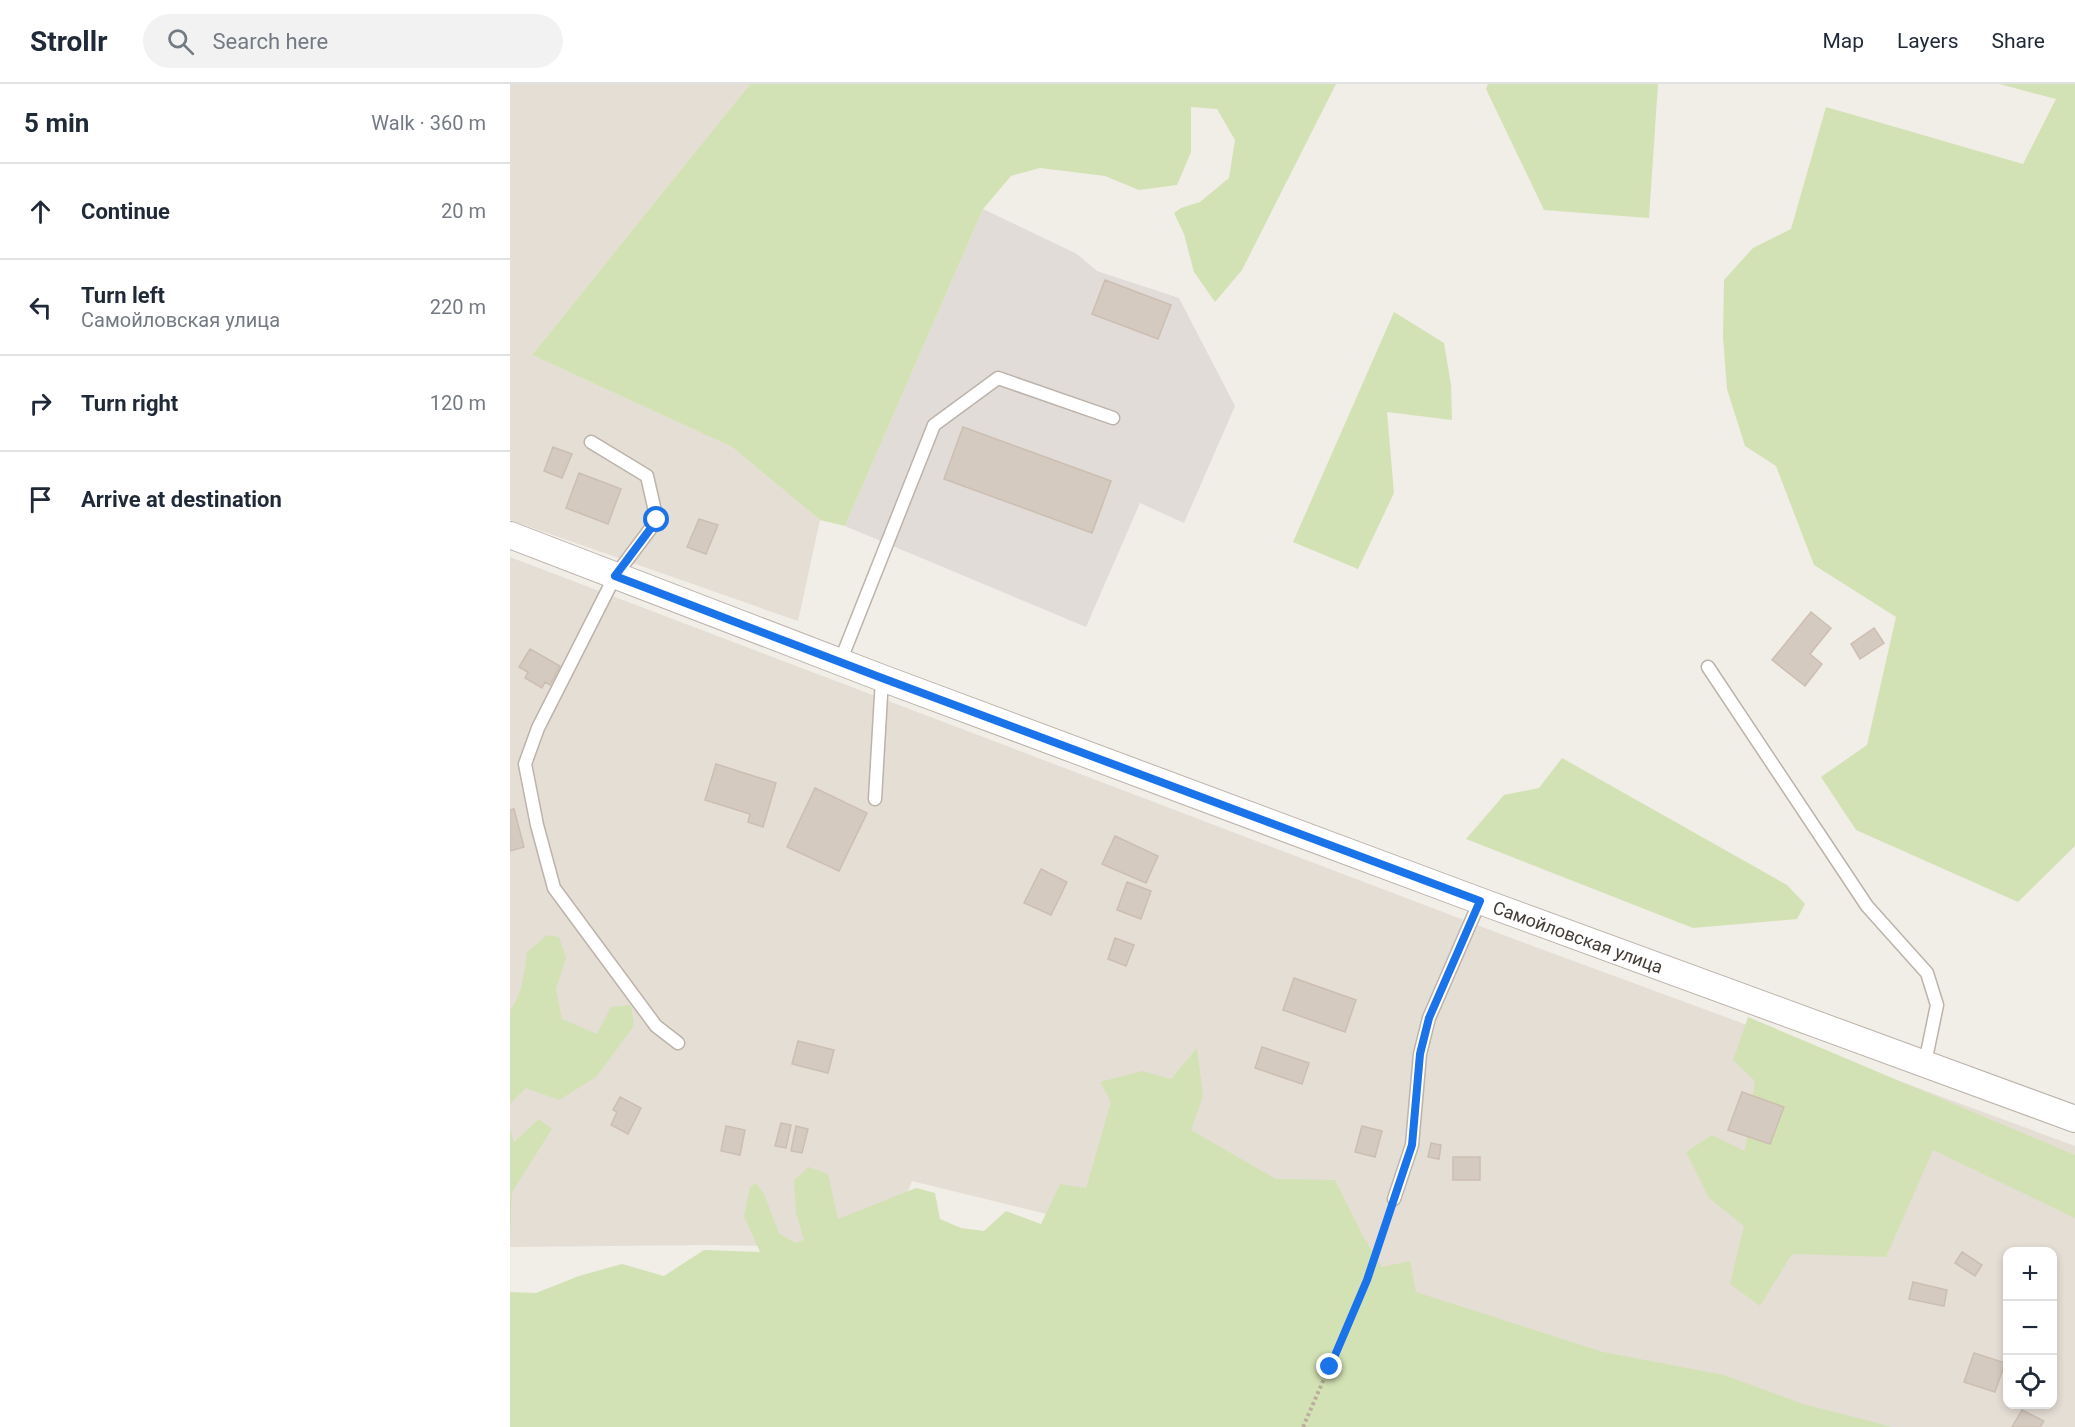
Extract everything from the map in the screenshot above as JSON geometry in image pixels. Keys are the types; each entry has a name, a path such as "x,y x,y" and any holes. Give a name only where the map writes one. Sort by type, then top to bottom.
{"street":[{"name":"Самойловская улица","path":"510,535 882,678 1480,901 2075,1119"}],"lane":[{"path":"840,662 934,425 998,378 1113,417"},
{"path":"591,442 647,476 657,520 615,576 538,728 525,764 537,825 554,888 656,1026 678,1042"},
{"path":"1708,667 1867,906 1927,973 1937,1005 1925,1063"},
{"path":"875,799 882,678"},
{"path":"1394,1199 1412,1145 1420,1054 1429,1018 1480,901"}],"path":[{"path":"1303,1427 1367,1280 1394,1199"}],"shaded area":[{"path":"510,84 750,84 532,355 732,447 820,520 798,621 510,520"},
{"path":"983,209 1077,254 1097,271 1179,298 1235,406 1184,523 1140,503 1086,627 845,526"},
{"path":"510,557 1506,936 2075,1146 2075,1427 1732,1427 1421,1306 912,1181 886,1248 707,1245 510,1247"}],"green space":[{"path":"750,84 1336,84 1242,270 1215,302 1194,272 1184,234 1174,213 1181,208 1200,202 1229,178 1235,140 1217,109 1191,107 1191,152 1177,185 1139,190 1105,176 1040,168 1011,176 983,209 845,526 820,520 732,447 532,355"},
{"path":"1488,84 1658,84 1649,218 1544,210 1486,89"},
{"path":"1999,84 2075,84 2075,846 2018,902 1856,830 1821,777 1867,745 1896,617 1814,565 1776,466 1745,446 1727,389 1723,337 1724,280 1753,248 1791,229 1826,107 2023,164 2056,99"},
{"path":"1394,312 1444,343 1451,385 1452,420 1387,412 1394,493 1358,569 1293,542"},
{"path":"1562,758 1787,885 1805,904 1797,919 1693,928 1466,839 1504,795 1539,788"},
{"path":"547,935 559,937 566,958 556,989 562,1019 597,1034 611,1007 631,1005 634,1026 596,1077 559,1100 526,1088 510,1104 510,1010 520,990 527,952"},
{"path":"1748,1017 2075,1155 2075,1218 1933,1150 1886,1257 1792,1254 1760,1306 1730,1284 1744,1226 1709,1198 1686,1152 1712,1135 1745,1151 1755,1081 1733,1060"},
{"path":"1197,1048 1203,1096 1191,1130 1276,1179 1335,1180 1364,1238 1382,1267 1410,1261 1416,1292 1603,1352 1724,1375 1803,1404 1893,1427 510,1427 510,1292 536,1293 579,1276 622,1264 664,1276 704,1250 760,1252 744,1216 750,1187 756,1183 764,1194 779,1233 795,1243 804,1240 796,1213 794,1180 809,1167 828,1174 838,1219 916,1188 935,1193 940,1219 961,1228 984,1231 1006,1211 1041,1224 1060,1184 1086,1188 1111,1102 1100,1082 1142,1071 1171,1079"},
{"path":"539,1119 552,1129 512,1192 510,1241 510,1130 514,1142"}],"building":[{"path":"1105,280 1171,305 1158,339 1092,314"},
{"path":"963,427 1111,481 1092,533 944,479"},
{"path":"553,447 572,454 562,478 544,471"},
{"path":"579,473 621,489 608,524 566,508"},
{"path":"699,519 718,525 706,554 687,547"},
{"path":"1811,612 1831,628 1810,654 1822,664 1805,686 1772,660"},
{"path":"1874,628 1884,643 1860,659 1851,644"},
{"path":"530,649 560,666 550,685 545,682 542,688 525,678 528,672 519,667"},
{"path":"716,764 776,783 763,827 748,822 750,814 705,800"},
{"path":"815,788 867,813 839,871 787,847"},
{"path":"514,809 524,847 510,851 510,810"},
{"path":"1115,836 1158,856 1146,883 1102,864"},
{"path":"1041,869 1067,882 1051,915 1024,903"},
{"path":"1127,882 1151,891 1141,919 1117,910"},
{"path":"1115,938 1134,945 1126,966 1108,959"},
{"path":"1294,978 1356,1000 1345,1032 1283,1010"},
{"path":"798,1041 834,1050 828,1073 792,1064"},
{"path":"1262,1047 1309,1063 1302,1084 1255,1068"},
{"path":"1742,1092 1784,1107 1770,1144 1728,1130"},
{"path":"620,1097 641,1108 628,1134 611,1125 617,1112 613,1110"},
{"path":"781,1123 791,1125 786,1148 775,1146"},
{"path":"726,1126 745,1130 740,1155 721,1151"},
{"path":"796,1126 808,1129 802,1153 791,1151"},
{"path":"1362,1126 1382,1131 1375,1157 1355,1152"},
{"path":"1431,1143 1441,1145 1439,1159 1428,1157"},
{"path":"1453,1157 1480,1157 1480,1180 1453,1180"},
{"path":"1962,1252 1982,1265 1975,1276 1955,1263"},
{"path":"1913,1282 1947,1290 1944,1306 1909,1299"},
{"path":"1974,1353 2003,1362 1995,1392 1964,1382"},
{"path":"2022,1410 2044,1421 2040,1427 2012,1427"}],"route":[{"path":"657,520 615,576 1480,901 1429,1018 1420,1054 1412,1145 1367,1280 1330,1367"}]}
